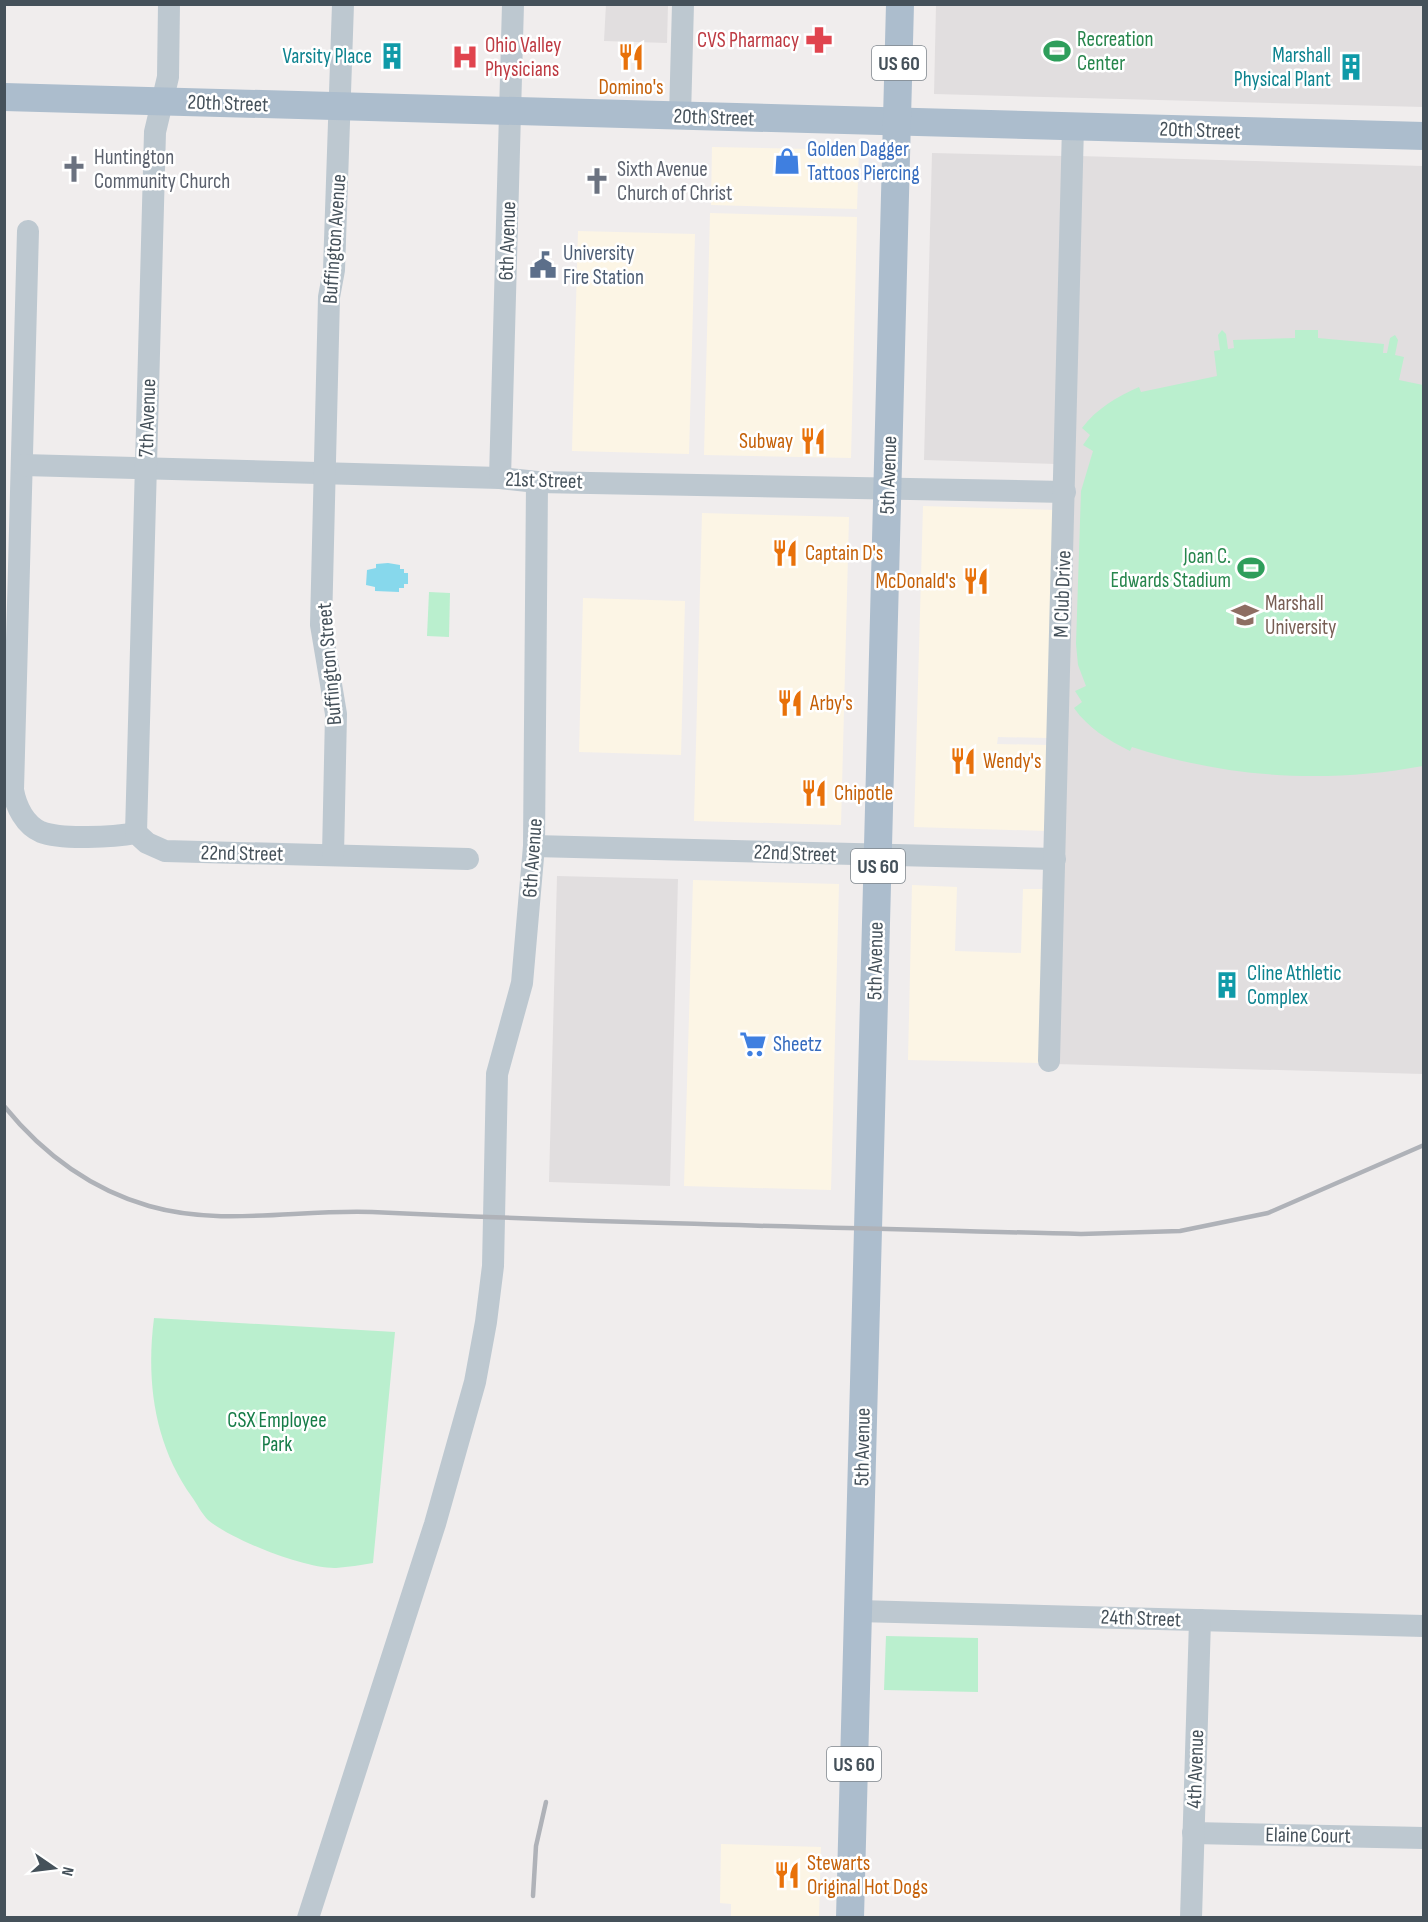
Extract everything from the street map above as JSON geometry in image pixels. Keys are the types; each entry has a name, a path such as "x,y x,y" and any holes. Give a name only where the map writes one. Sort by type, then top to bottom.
{"main road":[{"name":"5th Avenue","path":"850,1917 900,4"},
{"name":"20th Street","path":"4,97 1424,136"}],"street":[{"name":"7th Avenue","path":"136,833 155,132 168,77 169,4"},
{"name":"Buffington Avenue","path":"326,474 329,297 334,270 343,4"},
{"name":"6th Avenue","path":"500,478 513,4"},
{"path":"680,116 683,4"},
{"name":"M Club Drive","path":"1049,1062 1073,126"},
{"path":"28,231 14,790 18,808 26,820 43,833 104,836 136,833"},
{"name":"21st Street","path":"23,465 500,478 537,482 1065,492"},
{"name":"Buffington Street","path":"326,474 321,625 336,714 333,855"},
{"name":"6th Avenue","path":"308,1917 412,1601 463,1424 486,1322 494,1230 497,1074 502,1045 522,983 534,846 537,482"},
{"name":"22nd Street","path":"136,833 147,843 165,851 468,859"},
{"name":"22nd Street","path":"534,846 1055,859"},
{"name":"24th Street","path":"858,1611 1424,1626"},
{"name":"4th Avenue","path":"1191,1917 1200,1620"},
{"name":"Elaine Court","path":"1193,1833 1424,1838"}],"shaded area":[{"path":"606,4 668,5 667,43 604,41"},
{"path":"936,5 1423,5 1423,107 934,94"},
{"path":"712,147 859,150 857,209 711,205"},
{"path":"932,153 1064,156 1056,464 924,460"},
{"name":"Marshall University","path":"1079,156 1423,166 1423,1074 1055,1064"},
{"path":"710,213 857,217 851,458 704,455"},
{"path":"578,231 695,234 689,454 572,451"},
{"path":"923,506 1054,510 1048,738 998,737 997,744 1048,745 1046,831 914,827"},
{"path":"702,513 849,517 841,825 694,821"},
{"path":"583,598 685,601 681,755 579,752"},
{"path":"557,876 678,879 670,1186 549,1182"},
{"path":"693,880 839,884 831,1190 684,1186"},
{"path":"912,885 957,887 955,951 1021,953 1023,889 1045,889 1040,1063 908,1060"},
{"path":"721,1844 821,1847 819,1917 731,1917 731,1904 720,1903"}],"green space":[{"name":"Joan C. Edwards Stadium","path":"1222,330 1226,334 1228,349 1234,348 1233,340 1295,338 1295,330 1318,330 1318,338 1384,344 1383,353 1387,353 1390,338 1395,335 1398,340 1395,355 1404,357 1399,380 1423,385 1423,766 1386,772 1313,776 1276,775 1204,766 1132,747 1130,751 1099,733 1074,708 1082,702 1075,691 1086,686 1078,665 1076,644 1081,491 1093,451 1083,445 1090,435 1082,428 1108,404 1139,387 1141,392 1217,376 1214,351 1220,350 1218,335"},
{"path":"429,592 450,593 449,637 427,636"},
{"name":"CSX Employee Park","path":"154,1318 395,1332 373,1563 336,1568 306,1564 251,1544 219,1528 206,1518 179,1477 161,1434 152,1388"},
{"path":"886,1636 978,1638 978,1692 884,1690"}],"water":[{"path":"376,564 400,565 404,573 408,573 408,584 404,584 404,588 399,588 399,592 375,591 375,587 366,585 367,570 376,568"}],"railway":[{"path":"4,1106 51,1154 87,1180 107,1190 149,1206 177,1212 232,1216 372,1212 1081,1234 1180,1231 1268,1213 1424,1145"},
{"path":"533,1896 536,1846 546,1802"}],"place":[{"name":"CVS Pharmacy","path":"819,40"},
{"name":"Recreation Center","path":"1057,51"},
{"name":"Varsity Place","path":"392,56"},
{"name":"Ohio Valley Physicians","path":"465,57"},
{"name":"Domino's","path":"631,57"},
{"name":"Marshall Physical Plant","path":"1351,67"},
{"name":"Golden Dagger Tattoos Piercing","path":"787,161"},
{"name":"Huntington Community Church","path":"74,169"},
{"name":"Sixth Avenue Church of Christ","path":"597,181"},
{"name":"University Fire Station","path":"543,265"},
{"name":"Subway","path":"813,441"},
{"name":"Captain D's","path":"785,553"},
{"name":"Joan C. Edwards Stadium","path":"1251,568"},
{"name":"McDonald's","path":"976,581"},
{"name":"Marshall University","path":"1245,615"},
{"name":"Arby's","path":"790,703"},
{"name":"Wendy's","path":"963,761"},
{"name":"Chipotle","path":"814,793"},
{"name":"Cline Athletic Complex","path":"1227,985"},
{"name":"Sheetz","path":"753,1044"},
{"name":"Stewarts Original Hot Dogs","path":"787,1875"}]}
